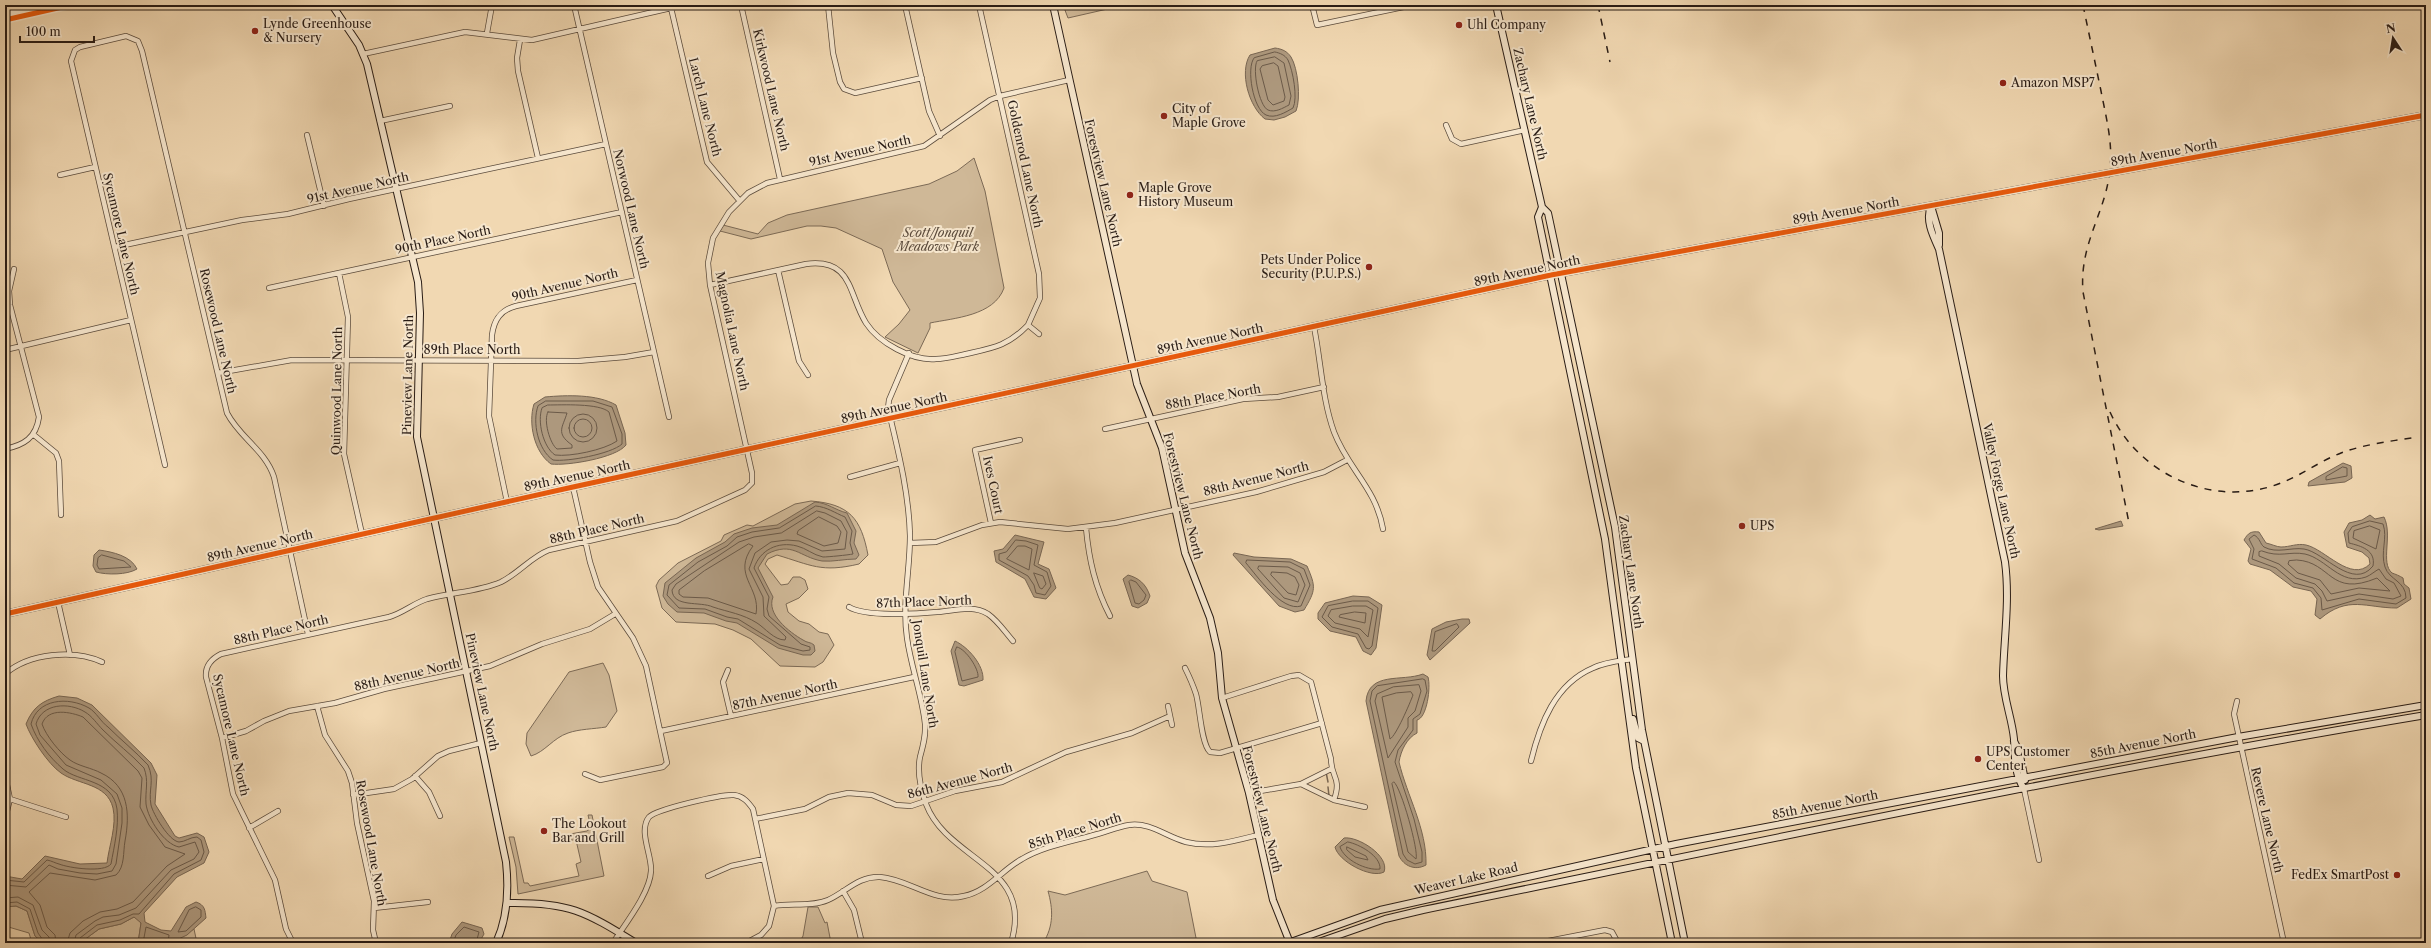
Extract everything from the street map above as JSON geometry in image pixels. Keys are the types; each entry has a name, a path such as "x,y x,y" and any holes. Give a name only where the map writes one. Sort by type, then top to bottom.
{"street":[{"path":"5,14 46,5"},
{"name":"Pineview Lane North","path":"332,5 363,54 412,256 420,298 417,436 506,862 508,903 496,943"},
{"path":"487,33 492,5"},
{"name":"Norwood Lane North","path":"574,5 669,417"},
{"path":"363,54 464,32 487,33 520,40 538,39 684,5"},
{"name":"Kirkwood Lane North","path":"742,5 780,179"},
{"path":"828,5 833,53 840,82 844,89 855,93 922,78"},
{"path":"905,5 931,118 940,136"},
{"name":"Goldenrod Lane North","path":"979,5 1039,274 1040,298 1028,325"},
{"name":"Forestview Lane North","path":"1053,5 1141,398 1162,448 1189,565 1208,609 1215,637 1222,698 1249,793 1273,900 1289,943"},
{"path":"1312,5 1317,25 1414,5"},
{"name":"Zachary Lane North","path":"1496,5 1542,207 1548,213 1562,273 1615,527 1644,741 1685,943"},
{"name":"Larch Lane North","path":"671,8 707,162 739,200"},
{"name":"Sycamore Lane North","path":"117,37 86,44 75,50 72,56 72,66 165,465"},
{"name":"Rosewood Lane North","path":"117,37 132,37 141,47 224,402 233,424 264,456 272,471 308,634"},
{"path":"520,40 517,58 518,71 538,158"},
{"name":"91st Avenue North","path":"739,200 757,188 780,179 911,151 924,146 980,106 1000,96 1069,80"},
{"path":"380,121 450,106"},
{"name":"89th Avenue North","path":"5,614 573,487 1551,275 2426,115"},
{"path":"1446,125 1452,139 1461,144 1525,130"},
{"path":"307,135 324,206"},
{"name":"91st Avenue North","path":"114,247 184,232 324,206 606,144"},
{"path":"60,175 95,167"},
{"name":"Magnolia Lane North","path":"739,200 721,222 714,238 708,263 710,285 747,450"},
{"name":"Valley Forge Lane North","path":"1931,206 1935,212 1939,233 1939,249 2005,562 2008,598 2003,676 2014,739 2013,752 2018,779 2024,789"},
{"name":"Zachary Lane North","path":"1542,207 1538,217 1606,539 1626,701 1636,768 1672,943"},
{"name":"90th Place North","path":"269,288 622,212"},
{"path":"710,285 815,263 839,270 851,284 865,321 870,329 884,341 910,353 935,360 990,349 1010,342 1028,325 1039,334"},
{"path":"5,449 23,444 34,435 38,423 39,412 20,347 9,297 14,269"},
{"path":"778,270 799,361 808,375"},
{"name":"Quinwood Lane North","path":"339,273 348,317 344,454 362,534"},
{"name":"90th Avenue North","path":"507,502 489,416 494,322 509,308 637,280"},
{"path":"5,350 131,320"},
{"path":"1314,327 1324,387 1334,431 1348,460 1373,496 1383,529"},
{"name":"89th Place North","path":"218,374 282,361 346,359 604,360 654,352"},
{"name":"Jonquil Lane North","path":"910,353 889,400 908,510 910,543 905,613 907,638 924,723 919,771 925,801 935,820 946,834 999,877 1011,896 1015,910 1016,925 1011,943"},
{"name":"88th Place North","path":"1105,428 1243,399 1278,397 1324,387"},
{"path":"34,435 56,454 59,461 60,515"},
{"name":"Ives Court","path":"991,523 975,450 1020,440"},
{"name":"88th Place North","path":"209,664 221,654 400,614 425,600 492,586 513,575 543,552 677,521 749,487 753,478 747,450"},
{"name":"88th Avenue North","path":"910,543 936,542 991,523 1008,522 1056,528 1086,528 1256,492 1324,472 1348,460"},
{"path":"850,477 900,463"},
{"path":"573,487 585,542 598,587 615,614 633,638 646,666 667,763 663,767 600,780 585,774"},
{"path":"1086,528 1092,572 1100,596 1110,616"},
{"path":"58,602 70,655"},
{"name":"87th Place North","path":"849,607 857,612 865,614 936,612 966,608 977,609 988,614 1013,641"},
{"name":"88th Avenue North","path":"222,738 246,731 276,716 503,662 542,644 590,629 615,614"},
{"path":"5,674 34,659 70,655 93,658 102,662"},
{"path":"1531,762 1541,725 1561,693 1577,678 1593,668 1632,659"},
{"name":"Sycamore Lane North","path":"209,664 206,677 222,738 233,794 274,880 286,929 293,943"},
{"path":"1185,668 1196,695 1206,748 1215,753 1322,723"},
{"path":"728,670 724,682 730,716"},
{"path":"1222,698 1299,675 1311,682 1331,759 1331,769 1338,780 1338,787 1334,800"},
{"name":"87th Avenue North","path":"661,731 914,677"},
{"path":"1626,701 1638,738 1644,741"},
{"name":"Revere Lane North","path":"2237,701 2234,714 2238,737 2284,943"},
{"name":"85th Avenue North","path":"1653,850 2238,737 2426,705"},
{"name":"Rosewood Lane North","path":"316,706 325,735 348,771 374,908 373,930 376,943"},
{"path":"1168,706 1172,726"},
{"name":"85th Avenue North","path":"1667,859 2240,747 2426,715"},
{"name":"86th Avenue North","path":"755,819 804,809 830,797 848,792 864,793 888,803 903,806 925,801 955,791 1002,782 1066,752 1132,733 1170,716"},
{"name":"Valley Forge Lane North","path":"2014,739 2020,751 2025,777 2024,789 2039,860"},
{"path":"353,795 394,789 415,776 438,756 449,751 481,743"},
{"path":"1249,793 1301,784 1331,769"},
{"path":"5,775 10,799 5,819"},
{"path":"415,776 429,792 440,816"},
{"path":"1301,784 1334,800 1365,807"},
{"path":"613,943 646,889 650,877 651,866 645,829 649,818 661,810 734,795 748,802 755,819 774,906 769,926 761,935 746,943"},
{"path":"10,799 66,817"},
{"path":"249,828 278,811"},
{"name":"85th Place North","path":"774,906 820,902 843,891 858,881 880,877 936,896 963,897 979,890 999,877 1023,858 1042,850 1129,825 1150,827 1181,841 1202,845 1222,844 1258,835"},
{"name":"Weaver Lake Road","path":"1289,943 1380,910 1653,850"},
{"path":"708,876 732,866 764,859"},
{"name":"Weaver Lake Road","path":"1316,943 1378,922 1423,910 1667,859"},
{"path":"843,891 854,910 862,943"},
{"path":"374,908 428,902"},
{"path":"508,903 542,903 566,906 594,917 636,943"},
{"path":"1538,943 1601,930 1611,931 1618,943"}],"green space":[{"path":"1063,5 1125,5 1068,18"},
{"name":"Scott/Jonquil Meadows Park","path":"974,158 985,191 1004,288 992,305 983,310 961,317 930,323 930,328 918,353 885,337 899,324 910,310 893,282 882,249 836,228 821,226 807,226 751,239 720,231 723,225 758,234 768,223 787,215 929,184 957,171"},
{"path":"811,501 835,506 851,515 857,522 861,531 868,555 859,564 835,568 816,567 777,555 768,559 765,564 781,585 788,584 793,577 800,577 805,580 808,589 799,598 786,604 788,612 799,621 809,624 819,632 828,634 834,645 823,662 815,667 780,666 751,639 733,630 715,624 676,622 662,608 656,586 659,580 678,563 721,541 724,535 747,525 753,526 795,504"},
{"path":"603,663 609,675 617,711 606,727 568,733 531,756 526,744 527,733 569,672"},
{"path":"588,815 592,815 604,876 518,894 516,867 509,837 514,837 524,883 528,883 530,886 579,876 576,864 581,862 576,840 571,840 570,834 587,831 591,828"},
{"path":"1147,871 1152,881 1187,892 1197,943 1043,943 1047,937 1052,917 1048,891 1065,895"},
{"path":"16,906 27,911 35,936 43,943 32,943 29,933 5,926 5,907"},
{"path":"808,907 818,907 825,923 827,922 831,943 799,943 803,936"},
{"path":"134,917 141,923 138,943 80,943 99,929 121,924"},
{"path":"194,929 197,943 170,943"}],"water":[{"path":"1275,48 1288,53 1293,62 1297,76 1298,106 1296,111 1285,117 1274,120 1265,119 1259,114 1254,106 1247,89 1245,70 1250,55"},
{"path":"545,397 591,397 608,401 616,405 625,433 626,445 621,450 612,454 591,460 568,464 551,464 540,452 532,428 532,412 534,404"},
{"path":"2343,463 2351,466 2352,478 2345,482 2308,486 2309,482"},
{"path":"815,502 847,513 856,531 854,543 859,555 856,559 822,561 790,549 783,549 767,554 758,568 773,597 773,610 776,616 791,632 804,641 814,645 815,651 811,655 803,655 778,648 737,623 726,621 704,613 677,612 668,604 663,596 665,583 696,558 725,542 734,534 752,528 777,525"},
{"path":"2370,515 2375,519 2384,517 2387,532 2387,563 2392,573 2403,578 2404,584 2409,588 2411,599 2397,608 2357,604 2348,605 2339,607 2320,619 2315,615 2317,599 2311,591 2293,587 2270,570 2250,564 2248,561 2251,549 2244,540 2250,533 2259,532 2266,543 2278,547 2300,544 2306,545 2346,567 2355,570 2363,569 2370,564 2369,558 2362,552 2347,547 2344,532 2349,523 2362,520"},
{"path":"2121,521 2123,526 2099,530 2095,529"},
{"path":"1015,535 1044,542 1038,564 1049,569 1056,588 1046,599 1034,597 1025,579 996,562 994,551 1003,549"},
{"path":"99,550 121,555 130,561 137,569 117,574 96,572 93,566 94,555"},
{"path":"1234,553 1254,557 1291,559 1307,566 1312,579 1313,593 1304,610 1295,612 1279,606 1233,555"},
{"path":"1128,575 1142,582 1150,596 1147,603 1138,608 1132,606 1123,579"},
{"path":"1353,596 1369,597 1382,605 1376,648 1371,655 1363,651 1356,637 1330,631 1318,619 1318,613 1325,603"},
{"path":"1469,619 1470,623 1430,660 1427,655 1432,629 1446,622"},
{"path":"955,641 970,652 974,657 981,668 983,680 964,686 959,685 951,651"},
{"path":"1423,674 1428,677 1429,682 1426,708 1417,720 1417,733 1410,738 1405,745 1399,762 1423,838 1426,865 1418,868 1407,865 1399,856 1366,701 1368,692 1373,685 1380,681"},
{"path":"59,696 77,698 92,705 151,763 157,775 155,804 175,836 179,838 197,833 204,837 209,852 204,863 177,877 144,913 145,922 161,930 171,931 186,907 196,902 199,903 204,908 206,918 187,935 170,943 138,943 141,923 134,917 121,924 99,929 80,943 43,943 35,936 27,911 16,906 5,907 5,876 22,879 45,856 80,864 107,863 114,821 113,808 110,800 98,789 68,777 56,769 40,750 26,724 35,709 48,700"},
{"path":"1344,838 1357,840 1372,848 1378,854 1385,866 1384,872 1378,874 1364,871 1348,863 1342,858 1335,847"},
{"path":"462,922 482,928 484,934 479,943 449,943 452,934"}],"waterway":[{"path":"1326,772 1328,782"},
{"path":"1328,787 1329,796"}],"railway":[{"path":"1598,5 1610,62"},
{"path":"2083,5 2107,120 2111,150 2108,185 2085,258 2083,292 2129,523"},
{"path":"2110,412 2123,434 2140,454 2159,469 2182,481 2206,489 2231,492 2256,490 2281,483 2333,456 2360,447 2418,437"}],"cycle path":[{"path":"5,20 71,5"},
{"path":"5,614 573,487 1551,275 2426,115"}],"place":[{"name":"Uhl Company","path":"1459,25"},
{"name":"Lynde Greenhouse & Nursery","path":"255,31"},
{"name":"Amazon MSP7","path":"2003,83"},
{"name":"City of Maple Grove","path":"1164,116"},
{"name":"Maple Grove History Museum","path":"1130,195"},
{"name":"Pets Under Police Security (P.U.P.S.)","path":"1369,267"},
{"name":"UPS","path":"1742,526"},
{"name":"UPS Customer Center","path":"1978,759"},
{"name":"The Lookout Bar and Grill","path":"544,831"},
{"name":"FedEx SmartPost","path":"2397,875"}]}
